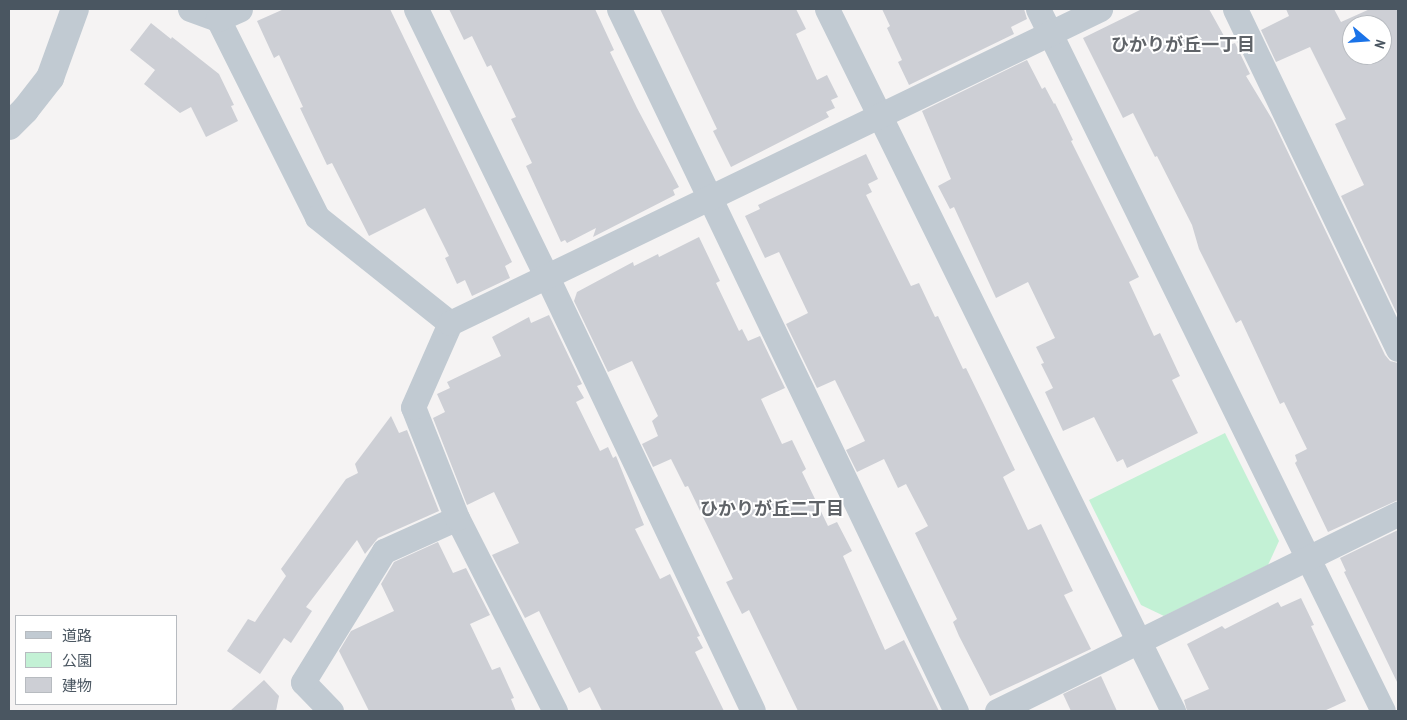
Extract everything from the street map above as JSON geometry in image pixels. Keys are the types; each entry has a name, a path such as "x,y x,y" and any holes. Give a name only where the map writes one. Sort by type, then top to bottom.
{"street":[{"path":"9,126 25,110 50,78 75,9"},
{"path":"190,9 229,14 317,217 450,323"},
{"path":"416,9 547,277 753,711"},
{"path":"619,9 956,711"},
{"path":"827,9 1173,711"},
{"path":"1038,9 1383,711"},
{"path":"555,711 457,518 413,407 450,323 1051,35 1100,9"},
{"path":"1235,9 1398,349"},
{"path":"997,711 1398,514"},
{"path":"331,711 303,682 384,551 457,518"}],"green space":[{"path":"1225,433 1279,541 1268,565 1164,616 1141,605 1089,500"}],"building":[{"path":"284,9 390,9 512,262 505,266 510,278 472,296 465,280 457,284 445,258 449,256 425,208 369,236 332,163 327,165 300,108 303,107 279,55 274,58 257,21"},
{"path":"449,9 595,9 614,50 610,52 679,187 673,190 675,195 593,237 596,228 567,243 565,240 561,242 526,166 532,163 511,119 516,117 491,65 487,67 472,36 464,40"},
{"path":"660,9 796,9 806,29 796,34 817,80 827,75 838,97 831,100 835,108 826,112 829,117 731,167 713,131 717,129"},
{"path":"882,9 1024,9 1027,19 1011,27 1014,34 909,85 898,62 902,60 887,28 890,26"},
{"path":"1142,9 1209,9 1229,45 1235,43 1250,74 1246,76 1272,119 1385,355 1390,361 1398,363 1398,500 1328,532 1295,463 1297,461 1295,455 1307,449 1284,402 1280,404 1241,320 1236,323 1199,249 1192,225 1157,156 1155,157 1133,113 1123,118 1083,38"},
{"path":"1286,9 1334,9 1342,22 1342,65 1392,65 1392,15 1357,15 1370,9 1398,9 1398,316 1341,196 1364,185 1335,124 1346,119 1310,47 1276,62 1261,30 1289,16"},
{"path":"151,23 219,74 234,105 231,106 238,121 206,137 191,107 180,113 144,84 155,70 130,50"},
{"path":"1027,60 1042,89 1045,87 1055,103 1073,140 1071,141 1139,277 1129,282 1154,336 1160,333 1180,376 1172,380 1198,433 1127,468 1123,459 1117,462 1094,417 1063,431 1045,392 1053,388 1041,364 1044,363 1036,347 1055,338 1028,282 996,298 954,207 950,209 938,186 951,179 922,111"},
{"path":"866,154 878,179 868,184 872,192 866,195 911,286 919,283 935,317 938,316 963,369 966,368 1015,470 1003,477 1028,530 1041,524 1073,591 1064,595 1091,649 990,696 959,636 953,622 957,619 915,533 928,526 906,484 898,488 884,459 857,472 846,450 865,441 835,380 817,388 786,324 808,313 779,252 765,258 745,216 760,209 758,205"},
{"path":"699,237 720,281 716,283 739,331 742,329 748,341 760,336 785,388 761,399 782,444 792,440 806,469 802,472 828,526 837,522 852,551 843,556 885,650 904,640 939,711 798,711 749,610 742,614 726,582 733,579 688,486 685,487 671,459 653,467 642,444 658,436 652,421 658,416 632,361 608,372 574,301 577,292 633,262 634,266 658,254 659,257"},
{"path":"549,315 582,384 577,386 584,398 576,402 600,451 608,447 613,458 616,456 644,525 635,529 660,579 670,574 700,636 697,637 703,648 695,652 724,711 602,711 590,687 579,693 539,611 525,618 492,555 519,543 494,492 467,505 433,418 445,412 437,394 450,388 447,382 501,356 492,337 529,317 531,323"},
{"path":"391,416 399,433 407,430 439,511 378,538 365,554 357,540 306,607 312,611 291,643 284,638 260,674 227,651 248,619 255,622 286,576 281,569 346,479 358,473 355,464"},
{"path":"1398,530 1398,684 1344,572 1346,571 1340,558"},
{"path":"438,542 453,573 466,568 490,615 470,624 492,670 500,667 514,698 511,699 516,711 369,711 339,651 351,631 394,611 381,584 394,562"},
{"path":"1301,598 1314,625 1311,626 1346,701 1324,711 1187,711 1184,700 1209,689 1187,644 1222,626 1225,629 1278,602 1281,607"},
{"path":"1101,676 1117,711 1071,711 1063,694"},
{"path":"264,680 279,696 276,711 230,711"}],"district":[{"name":"ひかりが丘一丁目","path":"1183,45"},
{"name":"ひかりが丘二丁目","path":"772,509"}]}
